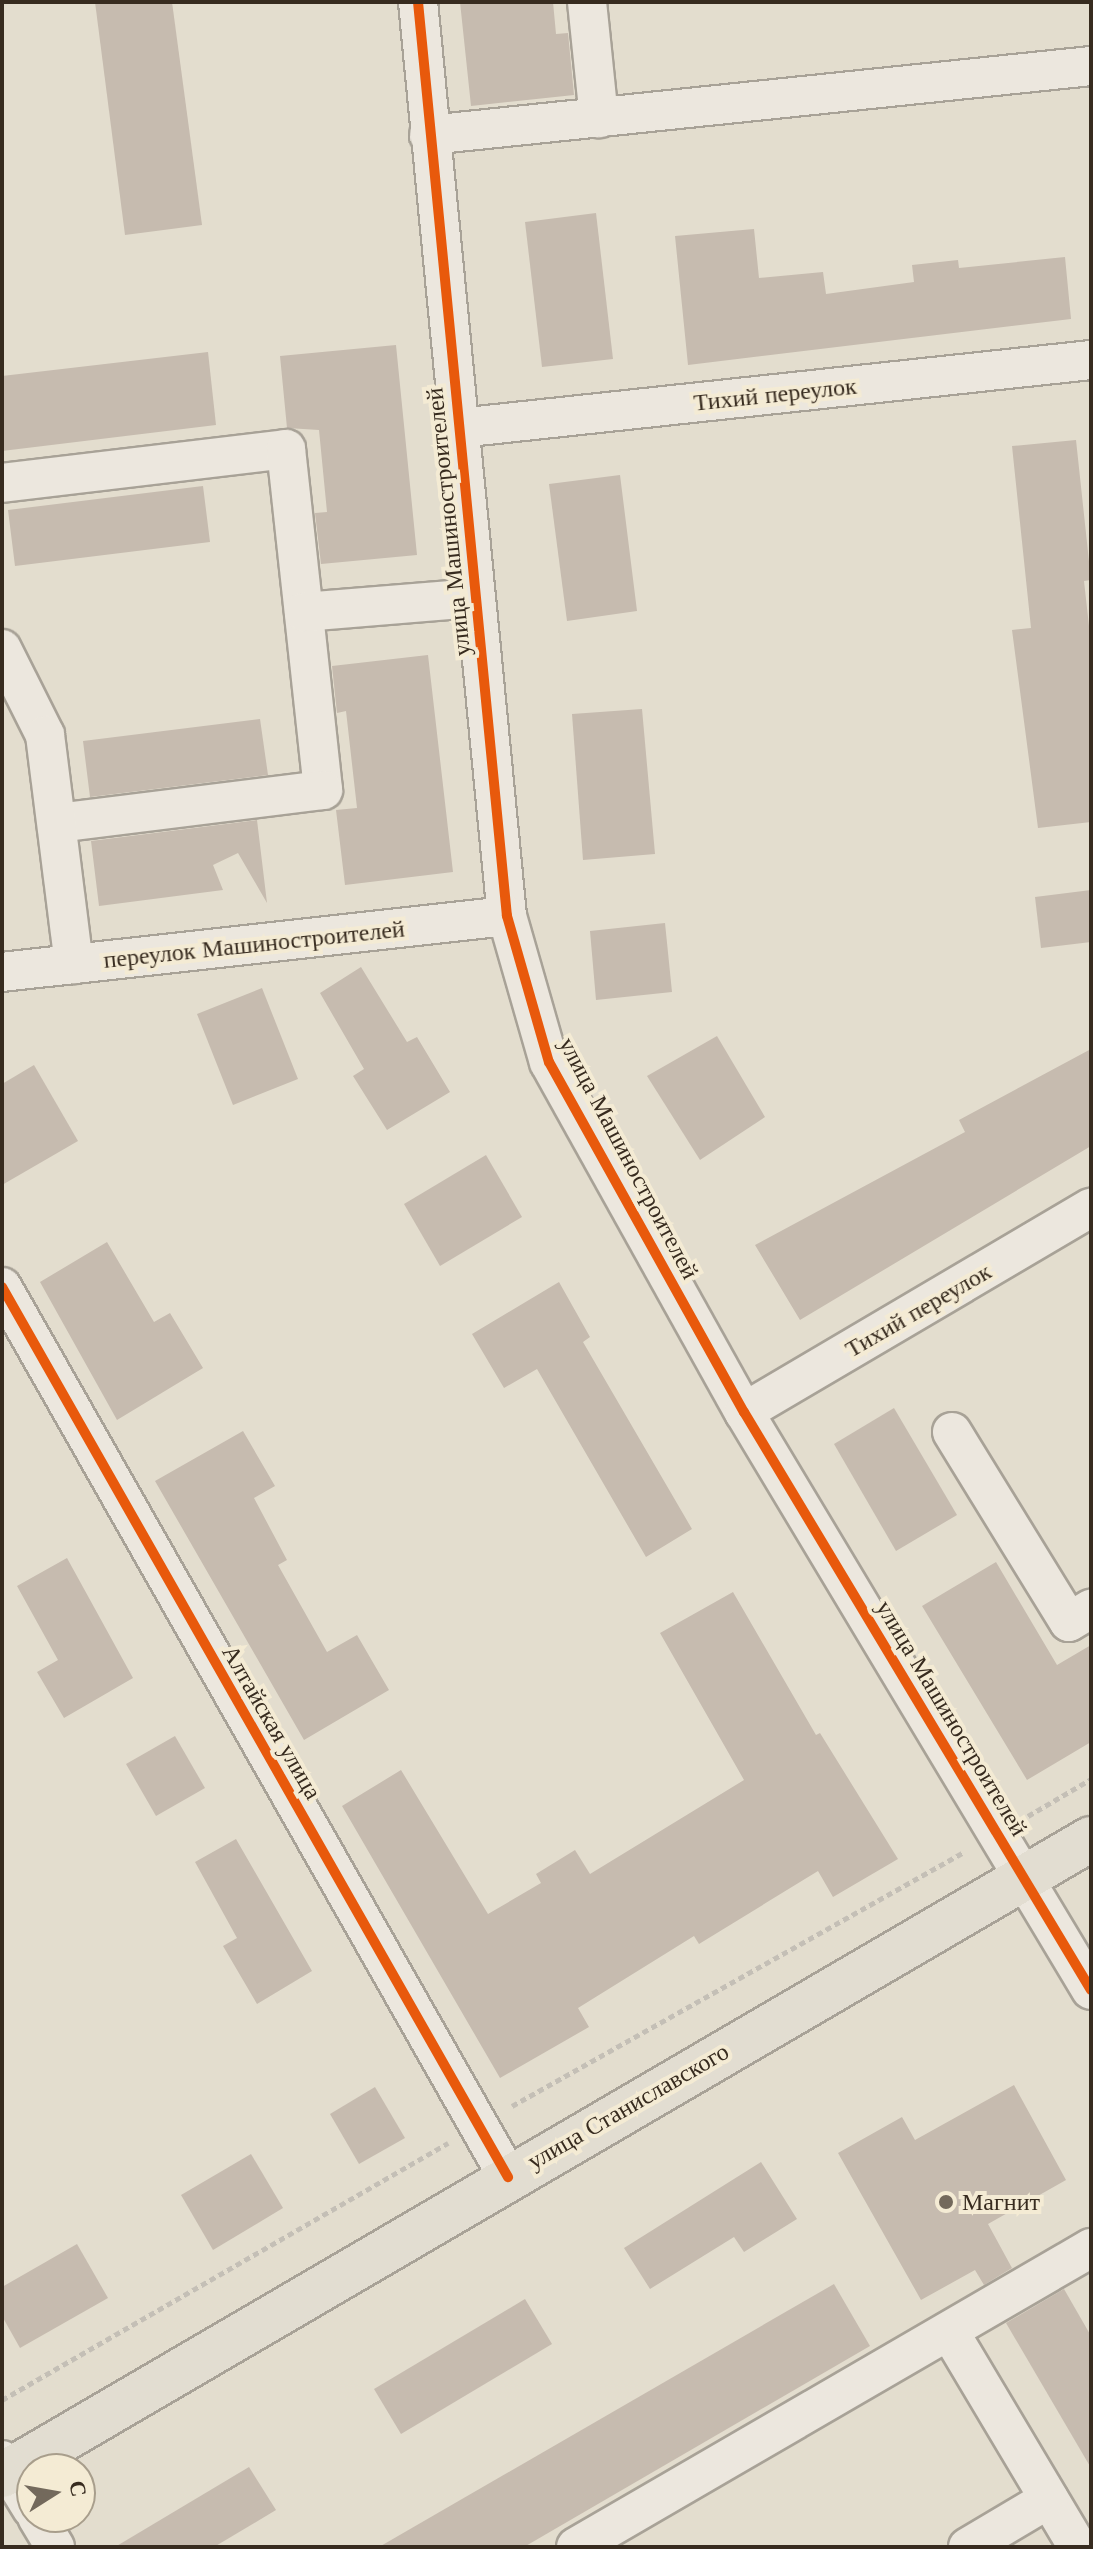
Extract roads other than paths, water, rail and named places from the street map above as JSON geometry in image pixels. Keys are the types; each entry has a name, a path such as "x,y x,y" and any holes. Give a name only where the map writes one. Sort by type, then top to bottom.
{"main road":[{"name":"улица Станиславского","path":"4,2468 1091,1839"}],"street":[{"name":"улица Машиностроителей","path":"418,2 507,916 549,1062 744,1412 1091,1990"},
{"path":"587,2 599,118"},
{"path":"429,135 1091,66"},
{"name":"Тихий переулок","path":"459,428 1091,360"},
{"path":"2,483 286,449 323,790 57,823"},
{"path":"304,612 475,598"},
{"path":"2,649 45,735 74,964"},
{"name":"переулок Машиностроителей","path":"2,972 507,916"},
{"name":"Тихий переулок","path":"744,1412 1091,1208"},
{"name":"Алтайская улица","path":"2,1287 508,2177"},
{"path":"952,1432 1069,1622 1091,1609"},
{"path":"576,2547 1091,2248"},
{"path":"949,2331 1078,2547"},
{"path":"4,2468 16,2486"},
{"path":"968,2547 1049,2499"}],"place":[{"name":"Магнит","path":"946,2202"}]}
